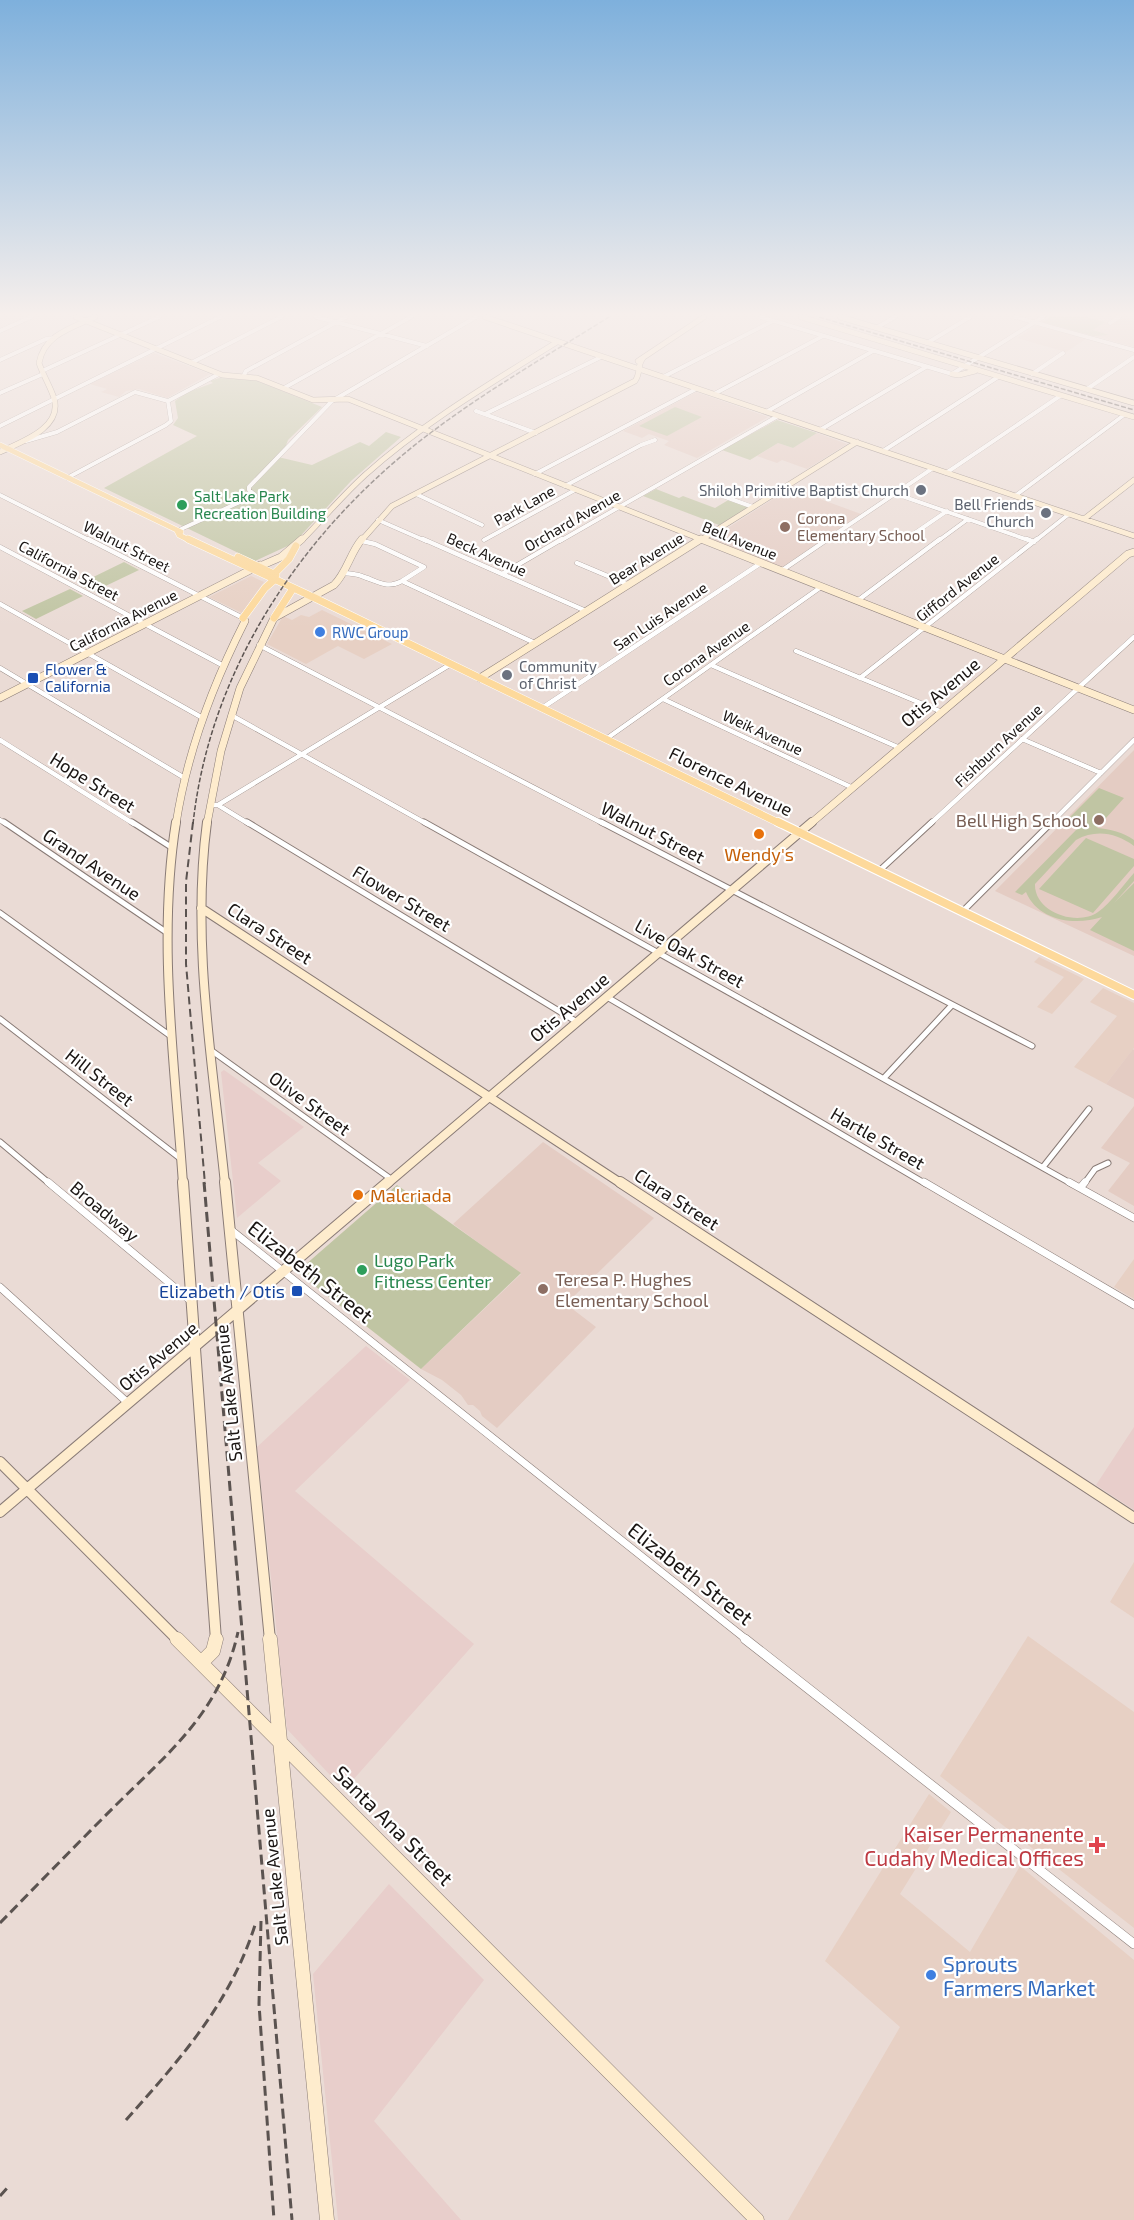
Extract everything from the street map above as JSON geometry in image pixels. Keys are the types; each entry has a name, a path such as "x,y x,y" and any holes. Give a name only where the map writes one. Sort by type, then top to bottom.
{"main road":[{"path":"0,446 177,531 184,532 258,567 292,590 314,597"},
{"path":"177,531 178,535 251,570 312,593 314,597"},
{"path":"243,618 289,559 296,546"},
{"path":"274,618 292,590"},
{"name":"Florence Avenue","path":"314,597 1134,995"}],"street":[{"path":"25,441 50,421"},
{"path":"0,452 25,441 57,432 79,421"},
{"path":"67,478 169,423 169,421"},
{"path":"177,531 255,495 249,487 285,453 292,441 312,421"},
{"name":"Bell Avenue","path":"404,421 1134,710"},
{"path":"258,567 266,566 296,546 360,480 435,421"},
{"path":"502,421 536,433"},
{"path":"274,618 334,585 344,573 350,557 378,520 392,506 560,421"},
{"path":"535,474 636,421"},
{"name":"Orchard Avenue","path":"502,574 770,421"},
{"path":"792,421 1134,536"},
{"path":"820,430 836,421"},
{"path":"883,451 930,421"},
{"path":"946,473 1023,421"},
{"path":"1014,496 1116,421"},
{"path":"565,486 641,445 655,440"},
{"name":"Bear Avenue","path":"480,678 857,442"},
{"path":"781,571 933,468"},
{"path":"1084,519 1134,480"},
{"name":"Park Lane","path":"484,540 575,490"},
{"path":"416,494 482,525"},
{"path":"717,494 753,507"},
{"path":"896,494 1034,542"},
{"name":"Walnut Street","path":"0,495 243,618"},
{"path":"912,535 947,512"},
{"name":"Gifford Avenue","path":"860,678 1069,514"},
{"path":"856,601 969,519"},
{"name":"Beck Avenue","path":"378,520 586,611"},
{"path":"344,573 363,576 385,586 392,586 424,567 375,544 362,541"},
{"name":"California Street","path":"0,547 222,665"},
{"name":"Otis Avenue","path":"0,1512 1131,553 1134,548"},
{"path":"577,563 629,585"},
{"name":"San Luis Avenue","path":"542,708 761,563"},
{"name":"California Avenue","path":"0,698 258,567"},
{"path":"402,581 535,643"},
{"name":"Corona Avenue","path":"606,739 821,587"},
{"path":"0,604 201,717"},
{"name":"Salt Lake Avenue","path":"201,1663 213,1651 216,1643 166,932 171,847 183,777 201,717 222,665 245,621 243,618"},
{"name":"Salt Lake Avenue","path":"274,618 259,645 231,715 202,861 201,908 203,960 228,1228 238,1310 278,1738 327,2220"},
{"name":"Fishburn Avenue","path":"879,871 1134,637"},
{"name":"Walnut Street","path":"259,645 1032,1046"},
{"path":"796,651 942,712"},
{"path":"214,805 451,664"},
{"path":"711,665 900,748"},
{"path":"0,668 183,777"},
{"name":"Weik Avenue","path":"663,699 853,788"},
{"name":"Live Oak Street","path":"231,715 1134,1218"},
{"name":"Hope Street","path":"0,740 171,847"},
{"path":"1022,740 1101,773"},
{"path":"962,912 1134,740"},
{"name":"Flower Street","path":"214,805 577,1022"},
{"name":"Grand Avenue","path":"0,820 166,932"},
{"name":"Clara Street","path":"201,908 1134,1518"},
{"path":"0,913 172,1037"},
{"name":"Hartle Street","path":"607,997 1134,1305"},
{"path":"884,1078 952,1005"},
{"name":"Hill Street","path":"0,1019 181,1159"},
{"name":"Olive Street","path":"212,1051 391,1179"},
{"path":"1043,1167 1089,1109"},
{"name":"Broadway","path":"0,1142 191,1302"},
{"path":"1080,1188 1095,1169 1108,1163"},
{"name":"Elizabeth Street","path":"228,1228 927,1784 950,1798 1134,1944"},
{"path":"0,1287 128,1403"},
{"name":"Santa Ana Street","path":"0,1462 757,2220"}],"shaded area":[{"path":"642,421 762,421 697,458 664,445 669,441 649,434 642,438 623,431"},
{"path":"817,433 847,444 807,469 782,460 777,463 757,456 778,443 793,448"},
{"name":"Corona Elementary School","path":"790,488 861,514 781,568 709,540"},
{"path":"251,576 264,582 242,613 209,597"},
{"name":"RWC Group","path":"322,610 392,644 364,659 338,646 306,664 267,644 283,616 292,620 301,615 309,617"},
{"name":"Bell High School","path":"1134,750 1134,956 995,891"},
{"path":"1039,957 1084,979 1052,1014 1037,1007 1064,977 1034,962"},
{"path":"1103,988 1134,1003 1134,1048 1106,1084 1074,1067 1117,1016 1090,1002"},
{"path":"1134,1050 1134,1099 1106,1084"},
{"path":"224,1070 304,1127 258,1163 281,1181 237,1218 221,1072"},
{"path":"1134,1106 1134,1206 1108,1191 1130,1163 1101,1148"},
{"name":"Teresa P. Hughes Elementary School","path":"543,1142 654,1218 566,1304 596,1327 497,1428 442,1380 421,1369 521,1274 453,1224"},
{"path":"1134,1259 1134,1299 1114,1287"},
{"path":"366,1346 410,1380 295,1491 474,1644 344,1790 287,1729 257,1447"},
{"path":"1134,1427 1134,1510 1096,1485"},
{"path":"1134,1562 1134,1618 1110,1602"},
{"path":"1028,1636 1134,1712 1134,1928 940,1776"},
{"path":"929,1794 951,1812 900,1894 970,1952 1020,1866 1134,1960 1134,2220 788,2220 900,2027 825,1961"},
{"path":"389,1884 484,1980 374,2121 461,2220 338,2220 313,1974"}],"green space":[{"path":"176,421 308,421 288,440 278,457 312,465 360,442 369,446 386,432 401,437 351,481 294,543 255,561 104,488 197,436 173,425"},
{"path":"649,421 695,421 667,436 639,426"},
{"path":"776,421 817,433 793,448 778,443 750,460 722,450"},
{"path":"656,489 715,508 730,499 750,507 719,525 643,496"},
{"path":"124,562 139,570 93,592 79,584"},
{"path":"70,589 83,596 36,619 22,611"},
{"path":"1099,788 1124,798 1097,828 1125,835 1134,840 1134,846 1113,835 1106,834 1091,834 1076,840 1035,884 1037,894 1041,902 1058,914 1079,918 1089,916 1108,904 1134,873 1134,881 1114,903 1134,883 1134,951 1090,930 1102,917 1080,921 1058,919 1039,909 1026,892 1022,895 1015,892 1080,826 1091,828 1069,818"},
{"path":"1086,838 1134,859 1134,866 1093,913 1039,889"},
{"path":"397,1185 521,1273 421,1369 297,1272"}],"railway":[{"path":"193,824 203,765 220,709 243,655 272,603 306,555 345,510 387,468 448,421"},
{"path":"193,822 186,882 186,964 205,1184"},
{"path":"204,1182 292,2220"},
{"path":"0,1923 172,1750 189,1730 219,1686 230,1661 238,1632"},
{"path":"261,1921 259,2004 274,2220"},
{"path":"126,2120 185,2051 218,2004 233,1978 256,1922"},
{"path":"0,2196 10,2185"}],"place":[{"name":"Shiloh Primitive Baptist Church","path":"921,490"},
{"name":"Salt Lake Park Recreation Building","path":"182,505"},
{"name":"Bell Friends Church","path":"1046,513"},
{"name":"Corona Elementary School","path":"785,527"},
{"name":"RWC Group","path":"320,632"},
{"name":"Community of Christ","path":"507,675"},
{"name":"Flower & California","path":"33,678"},
{"name":"Bell High School","path":"1099,820"},
{"name":"Wendy's","path":"759,834"},
{"name":"Malcriada","path":"358,1195"},
{"name":"Lugo Park Fitness Center","path":"362,1270"},
{"name":"Teresa P. Hughes Elementary School","path":"543,1289"},
{"name":"Elizabeth / Otis","path":"297,1291"},
{"name":"Kaiser Permanente Cudahy Medical Offices","path":"1097,1845"},
{"name":"Sprouts Farmers Market","path":"931,1975"}]}
